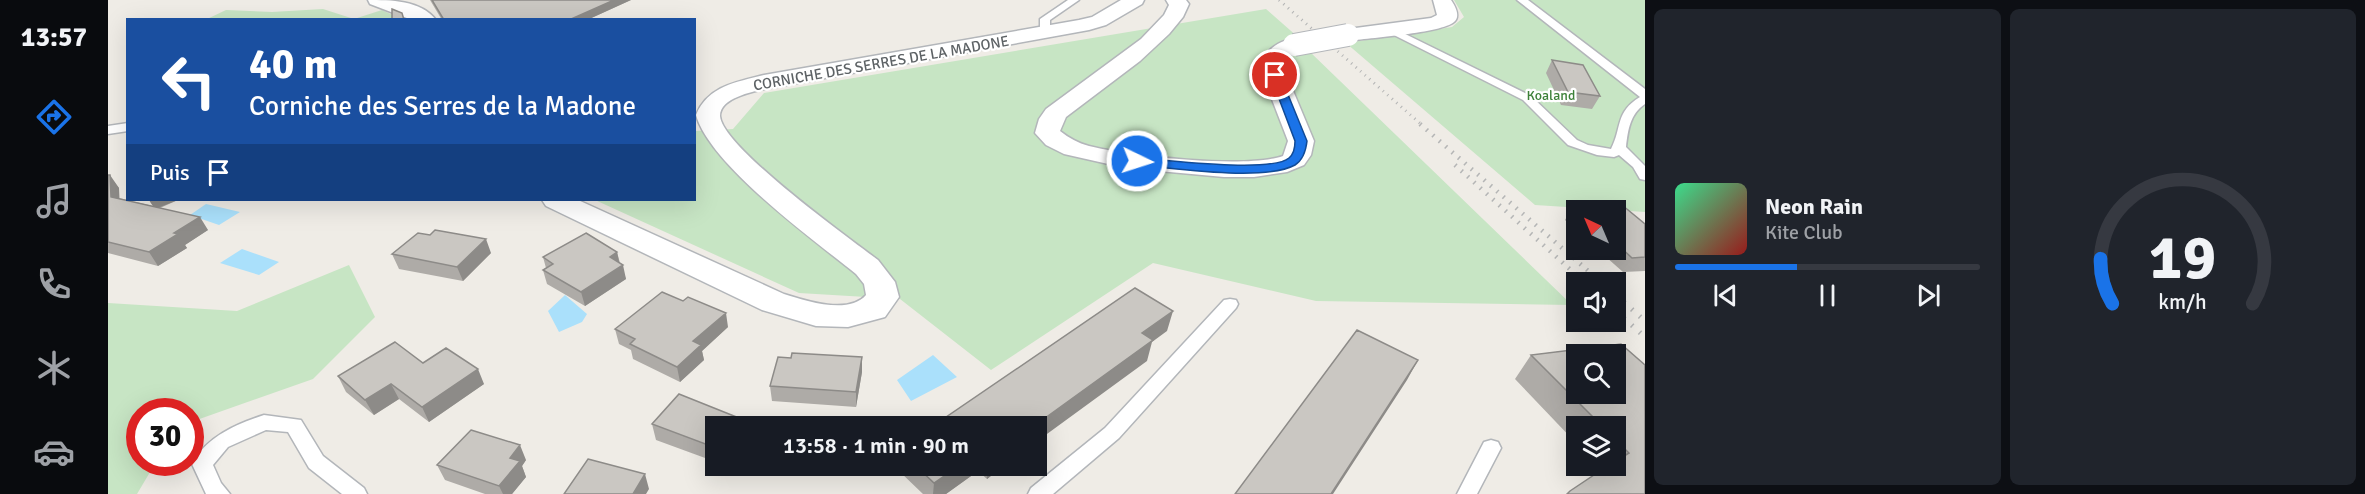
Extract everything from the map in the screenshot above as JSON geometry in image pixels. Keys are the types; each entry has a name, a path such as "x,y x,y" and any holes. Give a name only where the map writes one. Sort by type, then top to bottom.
{"street":[{"path":"377,0 416,13 423,18"},
{"name":"CORNICHE DES SERRES DE LA MADONE","path":"558,201 773,302 816,315 849,316 873,309 883,297 879,282 867,267 770,189 729,151 710,129 707,117 712,104 726,94 764,82 1049,33 1099,21 1135,0"},
{"path":"1175,0 1179,4 1177,12 1156,35 1135,54 1092,83 1051,118 1047,133 1056,142 1082,152 1116,160 1245,169 1277,168 1293,161 1300,151 1301,141 1275,75 1273,61 1279,52 1294,45 1434,23 1447,18 1447,10 1442,0"}],"lane":[{"path":"1049,33 1045,28 1045,19 1074,0"},
{"path":"1387,29 1527,98 1542,111 1558,133 1574,146 1614,153 1619,148 1622,122 1633,104 1645,97 1522,0"},
{"path":"108,130 126,127"},
{"path":"1619,148 1638,165 1645,176"},
{"path":"1038,494 1112,433 1230,304"},
{"path":"220,494 214,489 201,464 220,442 264,422 294,425 316,462 357,494"},
{"path":"1467,494 1491,448"}],"green space":[{"name":"Koaland","path":"1454,0 1645,0 1645,212 1626,211 1626,200 1566,200 1566,207 1535,205 1346,43 1452,27 1464,17"},
{"path":"323,9 351,18 209,18 226,10 272,12"},
{"path":"1266,9 1299,38 1309,51 1566,299 1566,305 1316,301 1153,263 991,370 900,299 799,293 597,201 696,201 696,131 733,129 764,93"},
{"path":"382,10 399,18 357,18"},
{"path":"349,265 375,317 313,379 204,417 204,398 126,398 126,476 148,476 137,494 108,494 108,303 237,311"}],"water":[{"path":"206,204 240,212 219,225 190,215"},
{"path":"242,249 279,262 259,275 220,263"},
{"path":"565,295 587,314 582,322 559,332 548,311"},
{"path":"933,355 957,377 911,401 897,380"}],"building":[{"path":"432,0 614,0 574,18 443,18"},
{"path":"392,9 402,13 403,18 392,18"},
{"path":"1552,60 1583,65 1600,96 1568,92"},
{"path":"108,175 110,175 111,197 200,217 149,252 108,242"},
{"path":"1626,208 1645,224 1645,257 1632,258 1626,252"},
{"path":"435,230 486,239 457,267 392,254 418,233 430,235"},
{"path":"586,233 617,252 610,257 623,265 581,292 543,270 553,264 543,257"},
{"path":"1135,288 1173,311 1142,333 1153,340 1047,417 948,416"},
{"path":"662,292 683,301 688,297 726,313 693,341 701,345 677,367 630,344 635,339 615,329"},
{"path":"1357,330 1418,360 1331,494 1235,494"},
{"path":"395,342 423,363 446,348 478,369 422,407 391,384 365,400 338,376"},
{"path":"1626,348 1645,365 1645,494 1567,494 1592,476 1626,476 1626,455 1629,453 1626,450 1626,416 1592,416 1580,404 1626,404"},
{"path":"1566,351 1566,390 1531,355"},
{"path":"792,353 862,357 856,392 770,386 778,357 791,358"},
{"path":"679,394 734,416 705,416 705,444 652,424"},
{"path":"471,430 520,445 510,458 520,461 499,486 437,465"},
{"path":"588,459 645,474 633,494 564,494"},
{"path":"927,476 944,476 934,483"}],"railway":[{"path":"1279,0 1422,125"},
{"path":"1420,124 1590,272"},
{"path":"1455,165 1573,272"},
{"path":"1626,304 1645,321"},
{"path":"1626,320 1645,337"}],"route":[{"path":"1137,161 1245,169 1277,168 1293,161 1300,151 1301,141 1275,75"}]}
